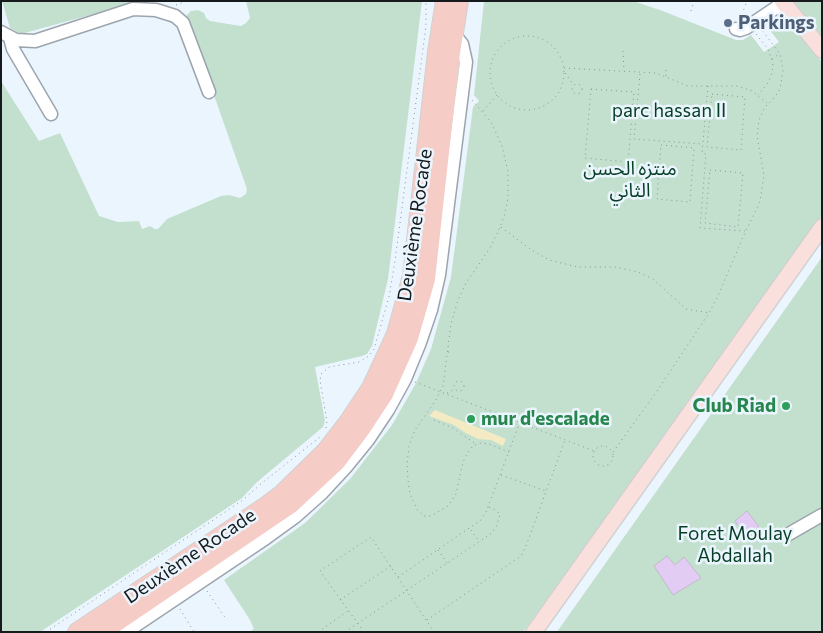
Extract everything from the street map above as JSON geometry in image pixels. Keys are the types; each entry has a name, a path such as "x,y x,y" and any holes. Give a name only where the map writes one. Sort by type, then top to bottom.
{"highway":[{"path":"450,11 462,13 469,1"},
{"name":"Deuxième Rocade","path":"77,632 282,494 325,452 360,405 388,352 402,315 412,276 450,11"},
{"name":"Deuxième Rocade","path":"102,632 291,504 322,476 340,456 362,429 380,400 393,376 409,338 426,279 450,11"}],"main road":[{"path":"782,2 822,50"},
{"path":"534,632 822,227"},
{"path":"546,632 822,243"}],"street":[{"path":"736,29 740,30 752,24 782,2"},
{"path":"6,35 22,41 35,41 134,9 159,10 175,16 183,23 209,92"},
{"path":"126,632 274,532 295,517 322,493 368,440 388,410 405,378 428,319 439,275 463,91 466,56 450,11"},
{"path":"6,35 50,114"},
{"path":"787,535 822,515"}],"path":[{"path":"324,432 327,421 320,381 321,374 329,367 358,362 369,356 374,349 388,297 395,261 426,26 426,1"},
{"path":"691,11 694,1"},
{"path":"736,29 747,1"},
{"path":"594,451 594,461 603,466 610,465 613,452 655,394 709,313 757,210 762,193 764,166 757,130 760,115 778,93 782,84 783,71 780,54 752,24"},
{"path":"752,24 768,49 773,68 766,87 758,95"},
{"path":"522,36 541,39 556,50 564,72 562,84 556,95 542,106 530,110 506,103 497,95 490,77 491,65 500,48 510,40 522,36"},
{"path":"623,51 624,72"},
{"path":"772,59 780,54"},
{"path":"563,68 656,73 683,85 738,86 758,95 768,103"},
{"path":"666,68 666,76"},
{"path":"564,72 574,85"},
{"path":"640,73 634,139 703,144"},
{"path":"578,84 581,86 582,91 579,94 574,94 571,90 574,85 578,84"},
{"path":"708,86 702,153 706,154 700,228 746,231"},
{"path":"591,89 634,92 630,135 628,162 585,158 591,89"},
{"path":"463,91 483,111 497,134 506,160 508,198 500,227 490,248 470,275 458,300 450,324 444,380 440,391 416,430 408,455 407,472 410,494 422,515 428,517 434,515 444,510 451,503 456,494 463,462 468,452 476,444"},
{"path":"712,94 745,97 741,150 707,147 711,106 712,94"},
{"path":"483,111 497,95"},
{"path":"706,105 711,106"},
{"path":"663,141 663,145 661,145 656,199 690,202 694,148 663,145"},
{"path":"710,170 743,173 738,227 705,223 707,202 710,170"},
{"path":"702,201 707,202"},
{"path":"500,227 549,260 578,267 615,267 638,272 653,279 686,309 709,313"},
{"path":"448,352 453,352"},
{"path":"405,378 594,451"},
{"path":"446,394 454,388 456,381 463,383 464,388 462,390 459,391 454,388"},
{"path":"434,420 453,428 476,444 489,444 509,452"},
{"path":"398,577 481,520 488,507 520,422"},
{"path":"46,632 244,500 262,483 322,435"},
{"path":"427,620 521,556 565,440"},
{"path":"594,451 600,446 604,446 613,452"},
{"path":"500,475 546,491"},
{"path":"345,632 494,531 500,518 498,512 488,507"},
{"path":"470,529 479,542"},
{"path":"364,632 320,570 371,537 434,632"},
{"path":"438,550 447,564"},
{"path":"340,600 391,566"},
{"path":"201,582 226,620"},
{"path":"174,600 194,632"},
{"path":"318,632 348,611"}],"green space":[{"path":"2,1 141,1 21,34 10,28"},
{"path":"246,1 422,1 388,279 372,346 367,354 362,356 315,367 325,421 323,427 257,482 242,498 40,632 1,632 1,81 39,141 60,133 99,216 118,222 139,221 142,229 150,226 158,229 167,219 221,196 229,195 240,198 246,194 247,189 186,16 191,11 198,10 204,13 210,21 241,26 250,18"},
{"name":"منتزه الحسن الثاني","path":"484,1 636,2 736,40 743,40 751,35 764,52 779,42 766,25 780,17 785,18 822,62 822,216 523,632 249,632 254,629 250,620 224,580 305,523 350,479 392,425 416,383 431,349 451,277 473,107 479,101 474,95"},
{"path":"792,1 822,1 822,37"},
{"name":"Foret Moulay Abdallah","path":"822,257 822,632 557,632 559,629"}],"sand":[{"path":"435,410 506,439 503,446 491,440 478,439 454,425 429,416"}],"building":[{"path":"747,511 759,527 746,537 735,521"},
{"path":"667,556 675,565 684,557 701,578 673,595 654,566"}],"place":[{"name":"Parkings","path":"728,23"},
{"name":"Club Riad","path":"786,406"},
{"name":"mur d'escalade","path":"471,419"}],"park label":[{"name":"parc hassan II","path":"669,111"}]}
